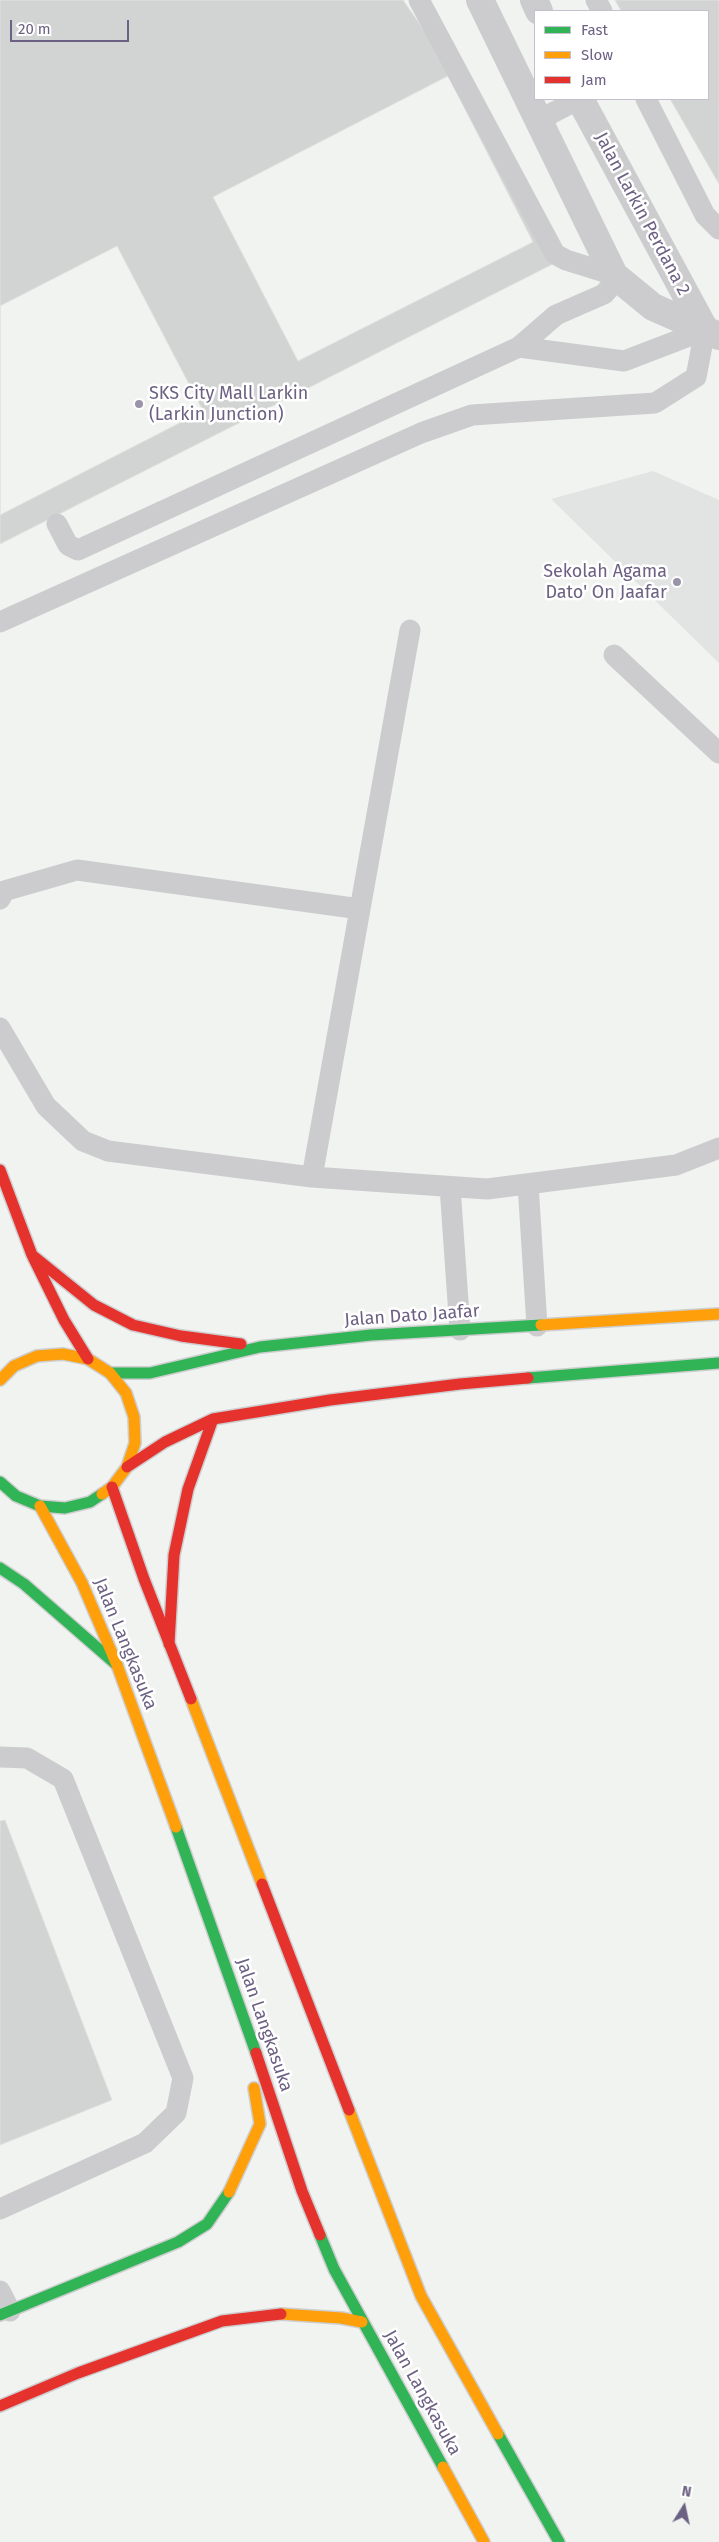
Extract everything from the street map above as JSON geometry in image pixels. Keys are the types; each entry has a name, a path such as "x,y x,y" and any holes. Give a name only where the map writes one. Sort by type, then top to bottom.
{"main road":[{"path":"0,1170 32,1255 64,1320 88,1359"},
{"path":"32,1255 94,1305 133,1325 181,1336 260,1347"},
{"name":"Jalan Dato Jaafar","path":"110,1373 150,1373 260,1347 371,1334 537,1326 719,1314"},
{"path":"0,1380 14,1366 37,1356 63,1354 88,1359 110,1373 126,1393 134,1417 135,1443 127,1466 112,1487 90,1502 65,1508 40,1506 16,1496 0,1493"},
{"path":"127,1466 165,1442 212,1419 330,1400 460,1384 719,1363"},
{"path":"169,1644 174,1555 188,1489 212,1419"},
{"path":"0,1482 16,1496"},
{"path":"112,1487 169,1644 421,2296 559,2542"},
{"name":"Jalan Langkasuka","path":"40,1506 82,1583 117,1665 240,2005 302,2191 334,2269 484,2542"},
{"path":"0,1568 24,1584 117,1665"},
{"path":"5,2313 178,2242 207,2224 234,2185 260,2124 240,2005"},
{"path":"0,2406 78,2373 222,2322 277,2314 341,2318 362,2322"}],"street":[{"name":"Jalan Larkin Perdana 2","path":"480,0 614,275 654,307 712,333"},
{"name":"Jalan Larkin Perdana 2","path":"581,100 712,333"}],"lane":[{"path":"57,524 68,545 78,550 519,347 556,315 604,294 611,286 614,275 566,260 555,254 418,0"},
{"path":"538,120 578,100"},
{"path":"647,100 705,215 719,229"},
{"path":"519,347 624,361 712,333"},
{"path":"0,622 421,433 472,415 655,403 696,377 712,333"},
{"path":"312,1177 410,630"},
{"path":"614,656 719,753"},
{"path":"0,899 4,891 77,870 360,909"},
{"path":"0,1028 46,1106 83,1141 108,1151 312,1177 487,1189 676,1165 719,1148"},
{"path":"528,1184 537,1326"},
{"path":"450,1187 460,1330"},
{"path":"0,1757 27,1758 63,1779 183,2078 176,2113 145,2143 0,2209"},
{"path":"0,2291 5,2313"}],"shaded area":[{"name":"Sekolah Agama Dato' On Jaafar","path":"653,471 719,500 719,663 551,499"}],"building":[{"name":"SKS City Mall Larkin (Larkin Junction)","path":"0,0 403,0 442,56 555,263 0,544"},
{"path":"615,0 719,0 719,184 671,100 709,100 709,10 620,10"},
{"path":"448,76 533,242 298,361 213,197"},
{"path":"117,246 203,411 0,515 0,306"},
{"path":"5,1820 112,2100 0,2145 0,1821"}],"traffic: fast":[{"path":"110,1373 150,1373 260,1347 371,1335 541,1325"},
{"path":"528,1378 719,1363"},
{"path":"0,1482 16,1496 40,1506 65,1508 90,1502 102,1494"},
{"path":"0,1568 24,1584 117,1665"},
{"path":"176,1827 256,2053"},
{"path":"0,2315 178,2242 207,2224 229,2192"},
{"path":"320,2235 334,2269 443,2467"},
{"path":"498,2434 559,2542"}],"traffic: slow":[{"path":"541,1325 719,1314"},
{"path":"0,1380 14,1366 37,1356 63,1354 88,1359 110,1373 126,1393 134,1417 135,1443 127,1467 112,1487 102,1494"},
{"path":"40,1506 82,1583 117,1665 176,1827"},
{"path":"191,1699 262,1884"},
{"path":"229,2192 260,2124 254,2088"},
{"path":"349,2110 421,2296 498,2434"},
{"path":"281,2314 341,2318 362,2322"},
{"path":"443,2467 484,2542"}],"traffic: jam":[{"path":"0,1170 32,1255 64,1320 88,1359"},
{"path":"32,1255 94,1305 133,1325 181,1336 241,1344"},
{"path":"127,1467 165,1442 213,1419 330,1400 460,1384 528,1378"},
{"path":"169,1644 174,1555 188,1489 213,1419"},
{"path":"112,1487 144,1579 191,1699"},
{"path":"262,1884 349,2110"},
{"path":"256,2053 302,2191 320,2235"},
{"path":"0,2406 78,2373 222,2321 281,2314"}],"place":[{"name":"SKS City Mall Larkin (Larkin Junction)","path":"139,404"},
{"name":"Sekolah Agama Dato' On Jaafar","path":"677,582"}]}
